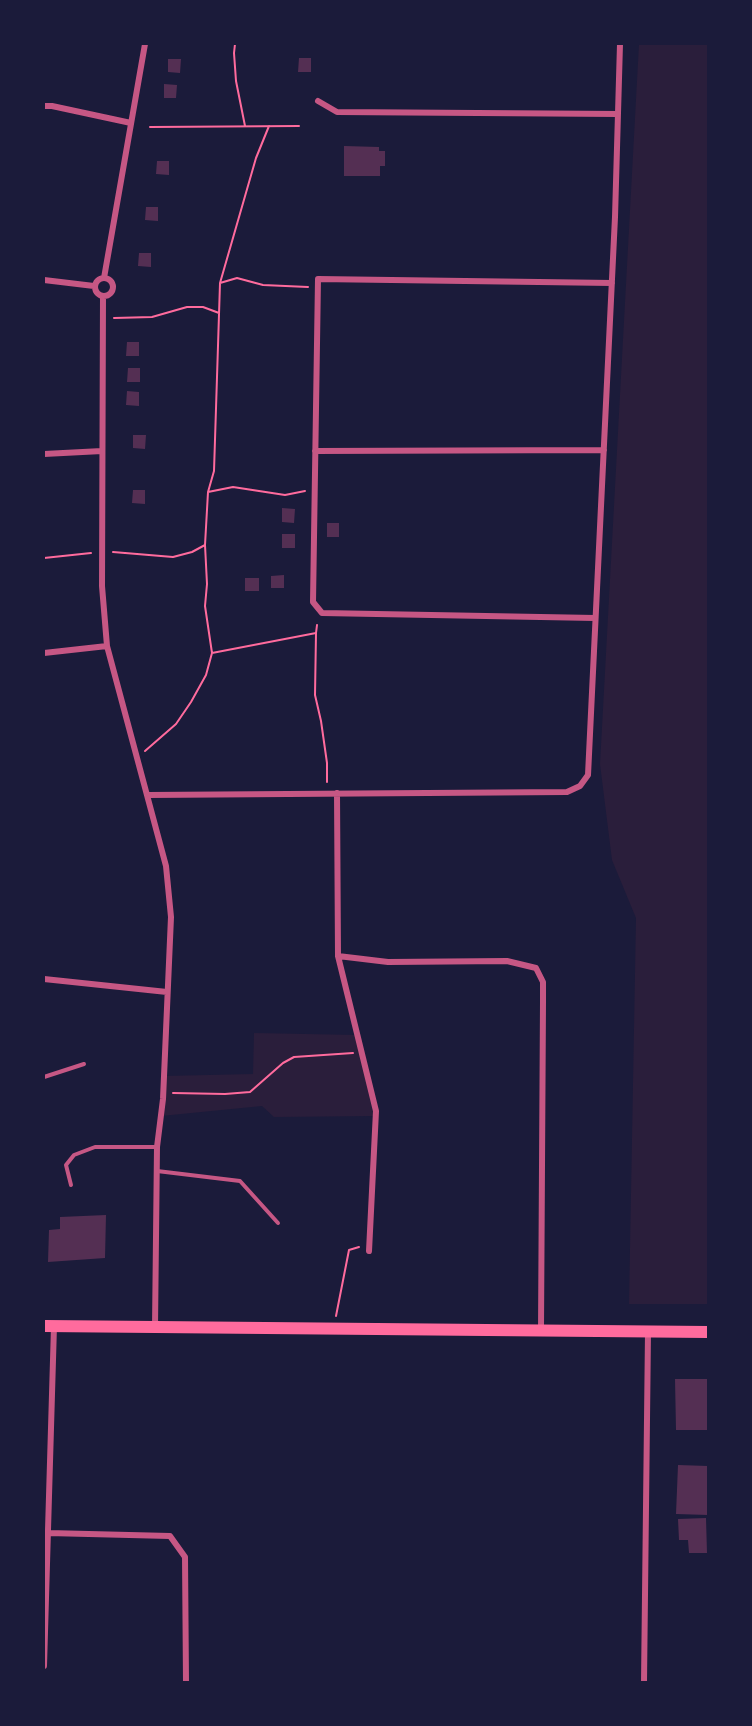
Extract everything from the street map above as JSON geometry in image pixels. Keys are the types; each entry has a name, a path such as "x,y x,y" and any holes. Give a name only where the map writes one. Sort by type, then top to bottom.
{"main road":[{"path":"49,1326 708,1332"}],"street":[{"path":"104,278 145,44"},
{"path":"148,795 567,792 580,786 588,775 612,283 620,44"},
{"path":"318,101 337,112 618,114"},
{"path":"44,106 131,123"},
{"path":"104,278 110,280 113,287 109,295 103,296 96,292 94,286 98,280 104,278"},
{"path":"596,618 322,613 313,602 318,279 612,283"},
{"path":"44,280 94,286"},
{"path":"103,296 102,586 106,646 166,866 171,917 164,1093 157,1147 155,1327"},
{"path":"315,451 604,450"},
{"path":"44,454 102,451"},
{"path":"44,653 106,646"},
{"path":"337,793 338,956 376,1111 369,1251"},
{"path":"338,956 388,962 507,961 536,968 543,982 541,1331"},
{"path":"44,979 167,992"},
{"path":"44,1666 48,1533 49,1326"},
{"path":"644,1683 648,1332"},
{"path":"48,1533 170,1536 185,1557 186,1683"}],"lane":[{"path":"44,1077 84,1064"},
{"path":"71,1185 66,1165 74,1155 95,1147 157,1147"},
{"path":"157,1171 240,1181 278,1223"}],"path":[{"path":"235,44 236,81 245,126"},
{"path":"144,751 163,737 186,710 206,675 212,653 205,606 207,584 205,545 207,492 214,471 220,283 256,158 269,126"},
{"path":"150,127 299,126"},
{"path":"220,283 237,278 264,285 309,287"},
{"path":"114,318 152,317 187,307 203,307 219,313"},
{"path":"207,492 233,487 285,495 307,490"},
{"path":"113,552 173,557 192,552 205,545"},
{"path":"44,558 91,553"},
{"path":"317,626 315,695 327,763 327,782"},
{"path":"212,653 316,633"},
{"path":"164,1093 250,1092 283,1063 294,1057 362,1052"},
{"path":"336,1316 350,1250 370,1243"}],"shaded area":[{"path":"639,44 708,44 708,1304 629,1304 636,918 612,860 600,764"},
{"path":"254,1033 357,1035 376,1116 274,1117 262,1106 161,1116 164,1076 253,1074"}],"building":[{"path":"299,58 311,58 311,72 298,72"},
{"path":"168,59 181,59 180,73 168,72"},
{"path":"164,84 177,85 176,98 164,98"},
{"path":"344,146 379,147 379,151 385,151 385,166 380,166 380,176 344,176"},
{"path":"157,161 169,161 169,175 156,174"},
{"path":"146,207 158,207 158,221 145,220"},
{"path":"139,253 151,253 151,267 138,266"},
{"path":"127,342 139,342 139,356 126,356"},
{"path":"128,368 140,368 140,382 127,382"},
{"path":"127,391 139,392 139,406 126,405"},
{"path":"133,435 146,435 145,449 133,448"},
{"path":"133,490 145,490 145,504 132,503"},
{"path":"282,508 295,509 294,523 282,522"},
{"path":"327,523 339,523 339,537 327,537"},
{"path":"282,534 295,534 295,548 282,548"},
{"path":"284,575 284,588 271,588 271,576"},
{"path":"245,578 259,578 259,591 245,591"},
{"path":"106,1215 105,1258 48,1262 49,1230 60,1229 60,1217"},
{"path":"675,1379 708,1379 708,1430 676,1430"},
{"path":"678,1465 708,1466 708,1515 676,1514"},
{"path":"706,1518 707,1553 689,1553 688,1540 679,1540 678,1519"}]}
